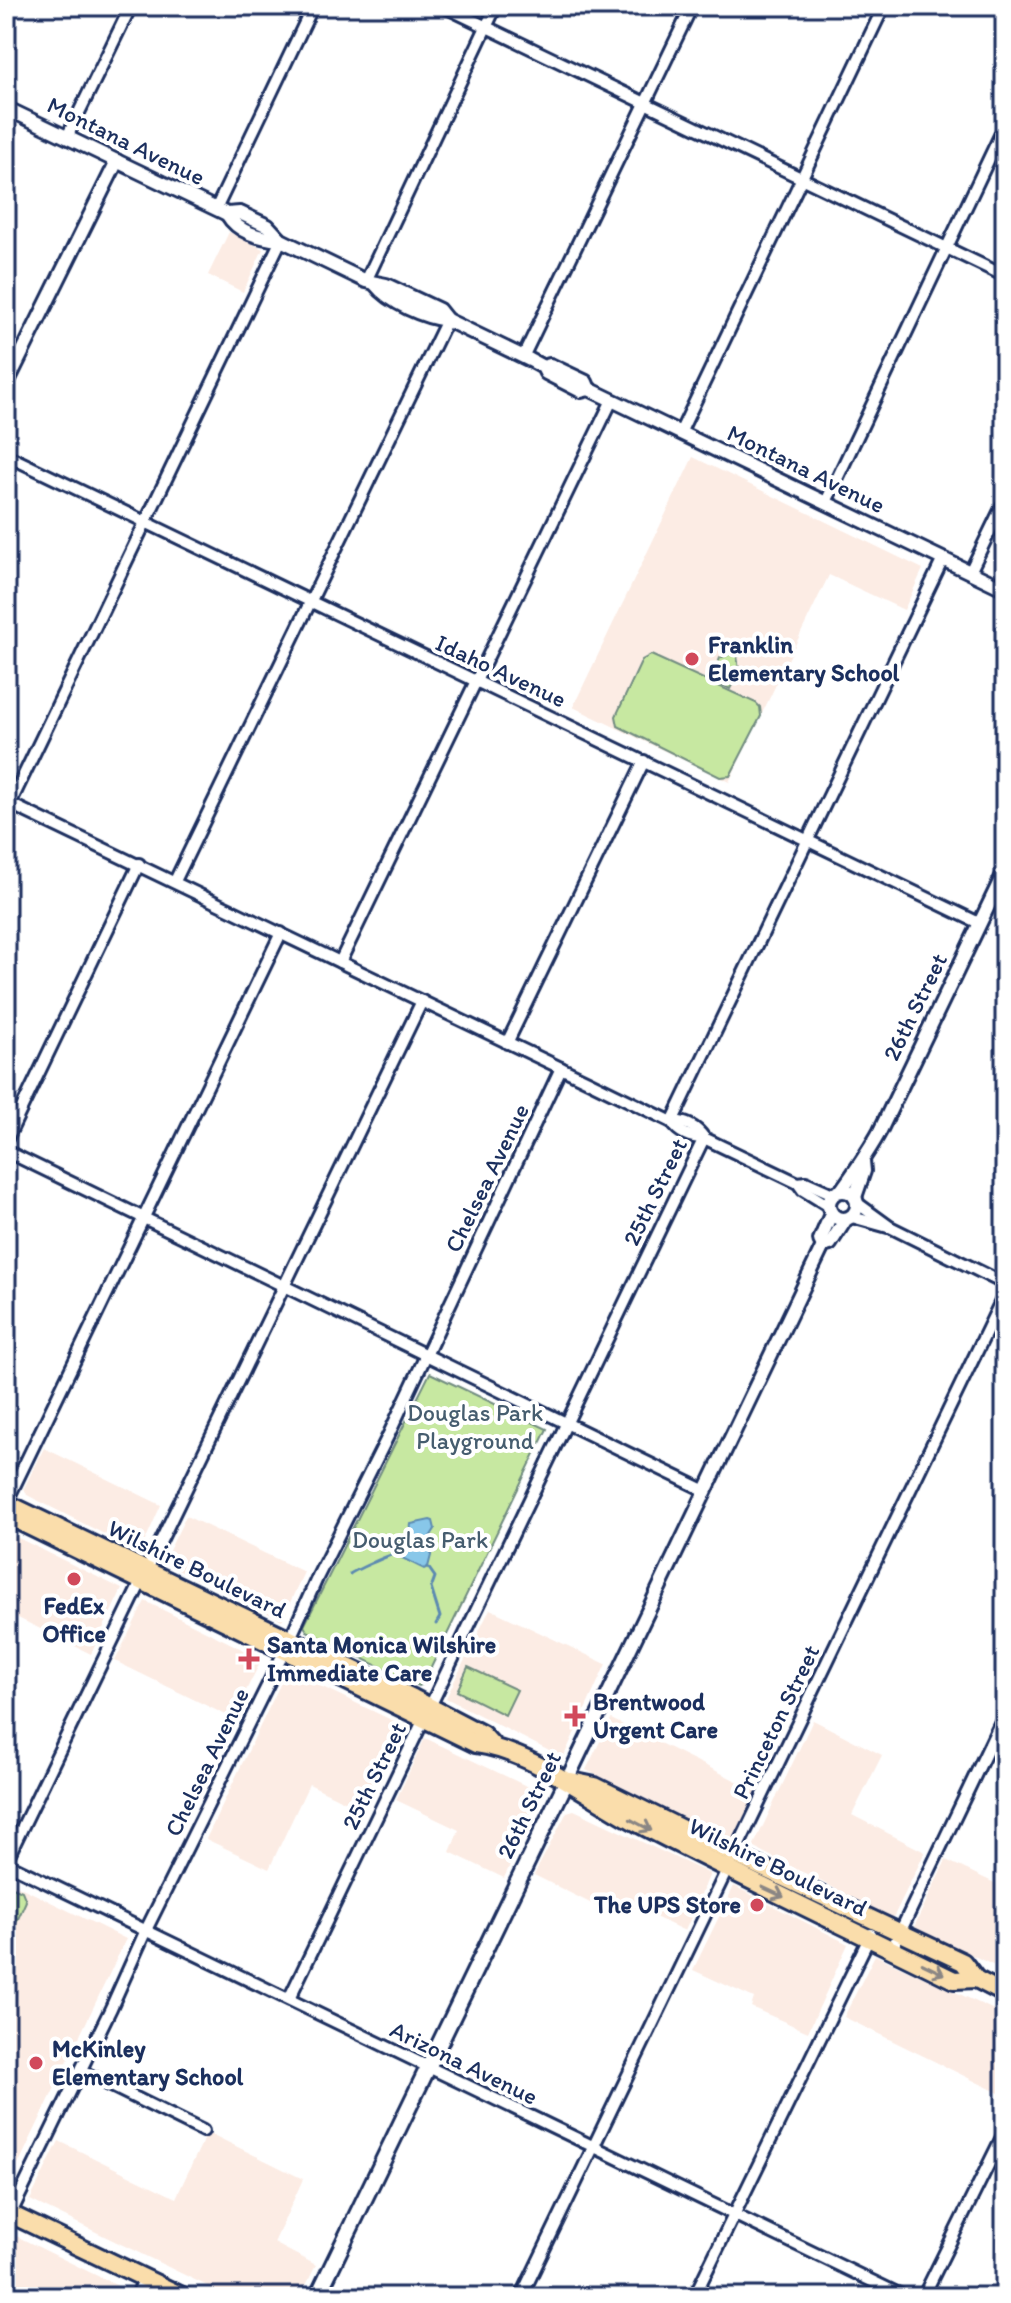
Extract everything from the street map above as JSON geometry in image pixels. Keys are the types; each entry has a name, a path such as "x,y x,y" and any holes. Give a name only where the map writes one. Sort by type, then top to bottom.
{"main road":[{"name":"Wilshire Boulevard","path":"6,1503 144,1576 427,1712 476,1744 494,1747 567,1780 602,1804 731,1863 877,1921 963,1962 976,1979 1005,1994"},
{"name":"Wilshire Boulevard","path":"6,1515 144,1576"},
{"name":"26th Street","path":"317,2297 567,1780"},
{"name":"Wilshire Boulevard","path":"731,1863 954,1980 976,1979"},
{"path":"8,2212 184,2297"}],"street":[{"path":"67,137 131,6"},
{"path":"221,211 313,6"},
{"path":"443,6 1005,276"},
{"path":"370,283 496,6"},
{"path":"523,357 692,6"},
{"path":"680,433 884,6"},
{"name":"Montana Avenue","path":"6,108 221,211 240,213 268,226 281,240 370,283 386,285 439,310 447,320 543,367 546,373 581,391 589,389 1005,589"},
{"path":"826,502 1005,125"},
{"path":"6,385 117,161"},
{"path":"281,240 7,806 175,881 672,1122 675,1129 694,1138 704,1138 798,1183 806,1182 833,1201 838,1219 849,1218 890,1227"},
{"path":"175,881 447,320"},
{"path":"340,962 612,400"},
{"name":"Idaho Avenue","path":"6,455 979,923"},
{"path":"970,572 1005,500"},
{"name":"25th Street","path":"672,1122 943,559"},
{"path":"507,1043 644,761"},
{"path":"6,1141 139,864"},
{"name":"26th Street","path":"823,1246 820,1240 833,1201 863,1161 1005,871"},
{"path":"6,1503 281,933"},
{"path":"6,1862 422,1001"},
{"name":"Chelsea Avenue","path":"8,2212 81,2071 146,1930 287,1646 561,1068"},
{"name":"25th Street","path":"289,1999 704,1138"},
{"path":"6,1151 706,1491"},
{"name":"26th Street","path":"567,1780 823,1246 830,1244 849,1218 864,1171 863,1161"},
{"path":"833,1201 850,1193 890,1227 1005,1284"},
{"name":"Princeton Street","path":"521,2297 1005,1293"},
{"path":"892,1949 1005,1713"},
{"name":"Arizona Avenue","path":"6,1862 905,2297"},
{"path":"694,2297 877,1921"},
{"path":"81,2071 203,2131"},
{"path":"923,2297 1005,2131"},
{"path":"136,2297 145,2278"}],"shaded area":[{"path":"229,232 263,249 243,292 208,275"},
{"name":"Franklin Elementary School","path":"693,457 923,569 904,610 829,575 729,782 573,707"},
{"path":"44,1448 161,1505 140,1552 27,1495 24,1488"},
{"path":"186,1516 304,1572 282,1620 163,1563"},
{"path":"6,1532 122,1589 91,1654 6,1612"},
{"path":"145,1601 262,1659 232,1718 115,1661"},
{"path":"490,1609 606,1664 563,1758 446,1698"},
{"path":"287,1670 404,1726 363,1810 309,1784 269,1869 206,1839"},
{"path":"611,1719 759,1792 734,1843 586,1770"},
{"path":"813,1720 882,1755 852,1815 925,1852 893,1918 753,1847"},
{"path":"425,1738 543,1794 504,1878 450,1852 459,1830 396,1800"},
{"path":"574,1810 710,1874 685,1931 610,1896 604,1910 534,1875 567,1812"},
{"path":"946,1860 1005,1888 1005,1971 914,1927"},
{"name":"McKinley Elementary School","path":"6,1880 126,1939 7,2188 6,2188"},
{"path":"734,1886 848,1944 808,2032 751,2007 754,1998 693,1970"},
{"path":"875,1955 1005,2015 1005,2096 844,2017"},
{"path":"207,2132 303,2179 274,2243 316,2265 300,2297 230,2297 30,2200 59,2141 176,2198"},
{"path":"6,2231 124,2289 120,2297 6,2297"}],"green space":[{"path":"732,653 737,655 739,671 730,689 712,680 720,658"},
{"path":"651,655 760,707 761,716 730,776 720,777 618,726 616,716 642,660"},
{"name":"Douglas Park","path":"430,1373 547,1429 423,1684 419,1686 307,1631 304,1626"},
{"path":"468,1667 517,1690 505,1715 457,1691"},
{"path":"6,1884 22,1891 26,1901 6,1946"}],"water":[{"path":"430,1520 435,1529 430,1537 434,1544 428,1567 424,1569 394,1554 396,1545 407,1543 405,1535 410,1532 411,1524"}],"waterway":[{"path":"350,1574 394,1554"},
{"path":"428,1567 435,1577 431,1588 440,1617 436,1624"}],"place":[{"name":"Franklin Elementary School","path":"692,659"},
{"name":"FedEx Office","path":"74,1579"},
{"name":"Santa Monica Wilshire Immediate Care","path":"249,1659"},
{"name":"Brentwood Urgent Care","path":"575,1716"},
{"name":"The UPS Store","path":"757,1905"},
{"name":"McKinley Elementary School","path":"36,2063"}],"park label":[{"name":"Douglas Park Playground","path":"475,1427"}]}
